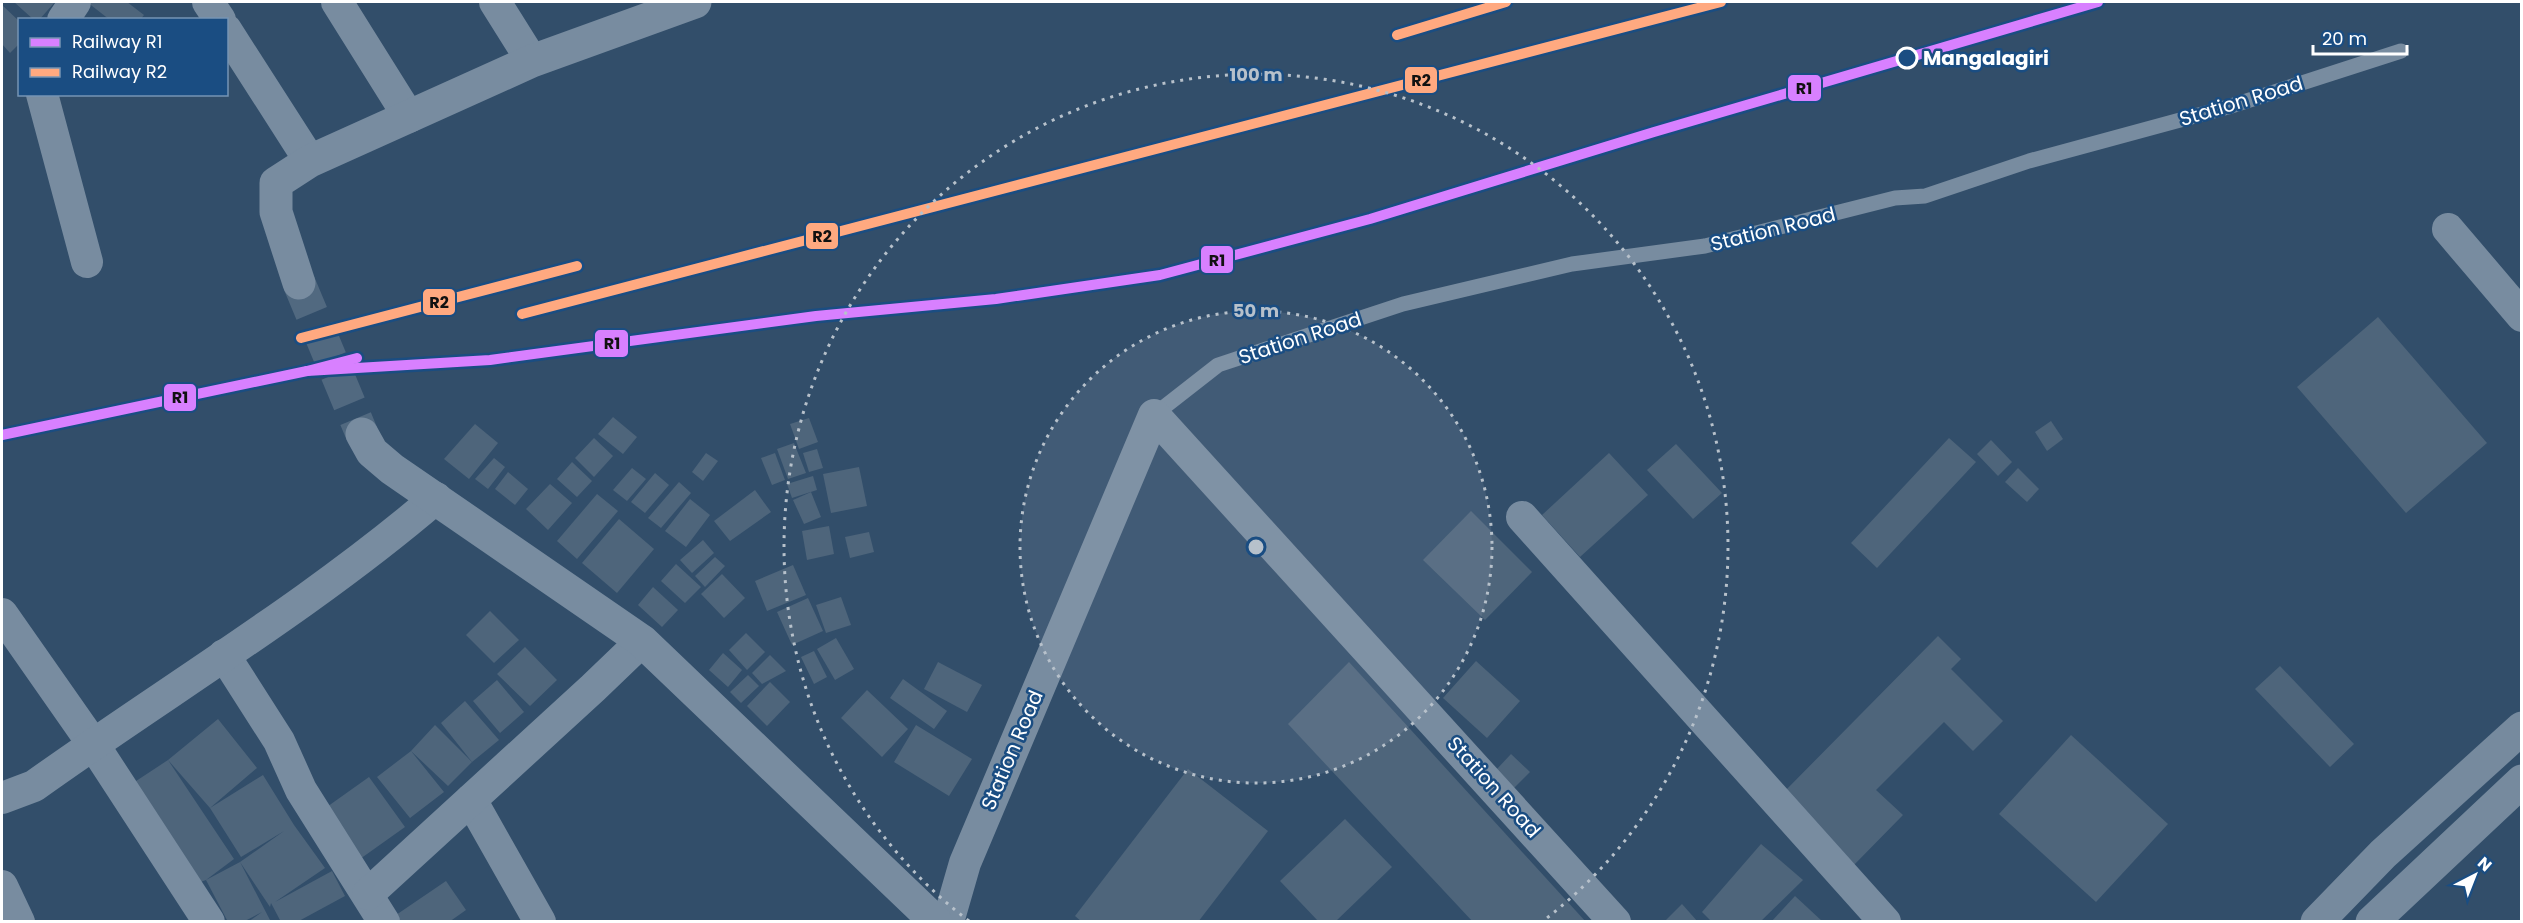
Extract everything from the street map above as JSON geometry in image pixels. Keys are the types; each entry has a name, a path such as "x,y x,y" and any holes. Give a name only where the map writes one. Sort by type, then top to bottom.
{"main road":[{"path":"2317,921 2383,854 2522,728"},
{"path":"2372,921 2522,781"}],"street":[{"path":"64,18 75,2"},
{"path":"207,2 219,18"},
{"path":"337,2 409,117"},
{"path":"495,2 532,61"},
{"path":"299,283 276,212 276,183 310,161 532,61 695,2"},
{"path":"228,33 310,161"},
{"path":"43,96 87,262"},
{"path":"2448,229 2522,316"},
{"name":"Station Road","path":"948,921 965,863 1154,415 1615,921"},
{"path":"362,434 372,452 392,469 642,641 936,921"},
{"path":"2,798 34,786 224,655 395,533 436,498"},
{"path":"1522,517 1885,921"},
{"path":"2,614 93,744 209,921"},
{"path":"368,894 642,641"},
{"path":"224,655 279,741 301,790 384,921"},
{"path":"471,800 540,921"},
{"path":"2,886 19,921"}],"lane":[{"name":"Station Road","path":"1154,415 1218,365 1403,304 1572,264 1705,246 1895,198 1925,196 2029,161 2228,107 2401,51"}],"building":[{"path":"14,2 54,3 41,18 32,18"},
{"path":"87,2 127,2 144,15 142,18 107,18"},
{"path":"2,5 18,20 18,45 10,53 2,44"},
{"path":"2378,317 2487,443 2406,513 2297,387"},
{"path":"613,417 637,437 623,454 598,434"},
{"path":"809,418 818,442 799,449 790,424"},
{"path":"2051,421 2063,439 2047,451 2035,432"},
{"path":"475,424 498,443 469,479 444,459"},
{"path":"594,438 613,456 594,477 575,458"},
{"path":"1949,438 1976,462 1877,568 1851,543"},
{"path":"1991,440 2012,462 1998,476 1977,454"},
{"path":"794,443 806,473 788,479 777,449"},
{"path":"1676,444 1722,493 1693,519 1647,470"},
{"path":"817,449 823,468 809,472 803,453"},
{"path":"706,453 718,461 703,481 692,472"},
{"path":"775,453 785,480 772,485 761,458"},
{"path":"1609,453 1648,495 1580,557 1542,515"},
{"path":"494,458 505,467 488,489 475,479"},
{"path":"572,462 592,481 577,497 557,479"},
{"path":"859,467 867,506 831,513 823,474"},
{"path":"632,468 646,479 627,501 613,490"},
{"path":"2018,468 2039,489 2027,502 2005,482"},
{"path":"508,472 528,489 515,505 495,489"},
{"path":"655,473 669,485 645,513 631,502"},
{"path":"813,476 817,490 792,498 787,484"},
{"path":"679,482 691,493 661,528 648,518"},
{"path":"550,484 572,503 548,530 526,509"},
{"path":"755,490 771,512 730,541 714,521"},
{"path":"811,492 821,517 804,524 793,500"},
{"path":"597,494 618,511 577,559 557,541"},
{"path":"690,499 710,515 686,547 665,531"},
{"path":"1471,511 1532,572 1485,620 1423,560"},
{"path":"619,519 654,549 617,593 582,563"},
{"path":"829,526 834,554 807,560 802,531"},
{"path":"869,532 874,552 850,558 845,537"},
{"path":"703,540 714,553 692,573 680,560"},
{"path":"715,557 725,566 705,587 695,576"},
{"path":"676,564 701,587 685,603 661,581"},
{"path":"793,565 806,595 767,611 755,581"},
{"path":"722,574 745,598 724,618 701,594"},
{"path":"653,587 678,610 662,627 638,605"},
{"path":"841,597 851,625 826,633 816,605"},
{"path":"808,598 823,631 792,645 777,612"},
{"path":"490,611 519,640 494,663 466,635"},
{"path":"746,633 765,652 747,670 729,650"},
{"path":"1938,636 1961,659 1951,669 2003,721 1973,751 1944,722 1876,790 1903,815 1852,867 1780,796"},
{"path":"836,638 854,669 835,680 817,649"},
{"path":"525,647 557,680 530,706 497,674"},
{"path":"814,651 827,677 814,684 801,657"},
{"path":"723,653 742,670 728,687 709,670"},
{"path":"770,655 786,671 762,684 752,673"},
{"path":"1476,661 1520,701 1487,738 1443,698"},
{"path":"938,662 982,685 967,712 924,689"},
{"path":"1349,662 1586,922 1473,922 1288,724"},
{"path":"2280,666 2354,744 2330,767 2255,689"},
{"path":"748,675 759,686 741,703 730,692"},
{"path":"903,679 947,711 934,729 890,698"},
{"path":"497,680 524,712 500,733 473,701"},
{"path":"770,682 790,702 767,726 747,706"},
{"path":"867,690 908,729 882,757 841,718"},
{"path":"465,701 499,740 472,762 441,723"},
{"path":"218,719 257,768 210,808 168,760"},
{"path":"435,725 472,762 448,786 411,751"},
{"path":"916,725 972,759 949,796 894,762"},
{"path":"2071,735 2168,824 2096,902 1999,814"},
{"path":"411,751 444,792 410,818 377,777"},
{"path":"1511,754 1530,772 1514,788 1496,770"},
{"path":"168,760 234,859 206,880 195,884 130,785"},
{"path":"1188,769 1268,831 1198,922 1082,922 1075,916"},
{"path":"263,775 294,825 325,868 275,902 332,871 345,896 297,922 281,922 271,903 270,907 240,862 284,831 241,857 210,808"},
{"path":"369,777 405,827 360,859 324,809"},
{"path":"1345,819 1392,867 1335,922 1319,922 1280,881"},
{"path":"1761,844 1803,880 1760,922 1712,922 1702,912"},
{"path":"240,862 271,922 248,922 262,912 243,922 228,922 206,880"},
{"path":"446,881 466,910 449,922 400,922 396,915"},
{"path":"1795,896 1823,922 1771,922"},
{"path":"1682,904 1698,922 1664,922"}],"tunnel":[{"path":"299,283 362,434"}],"rail line":[{"name":"R2","path":"1397,35 1506,2"},
{"name":"R2","path":"522,314 1721,2"},
{"name":"R1","path":"307,371 490,360 816,316 996,299 1160,275 1370,219 1654,132 2098,2"},
{"name":"R2","path":"301,338 577,266"},
{"name":"R1","path":"2,435 307,371 357,358"}],"place":[{"name":"Mangalagiri","path":"1907,58"}]}
